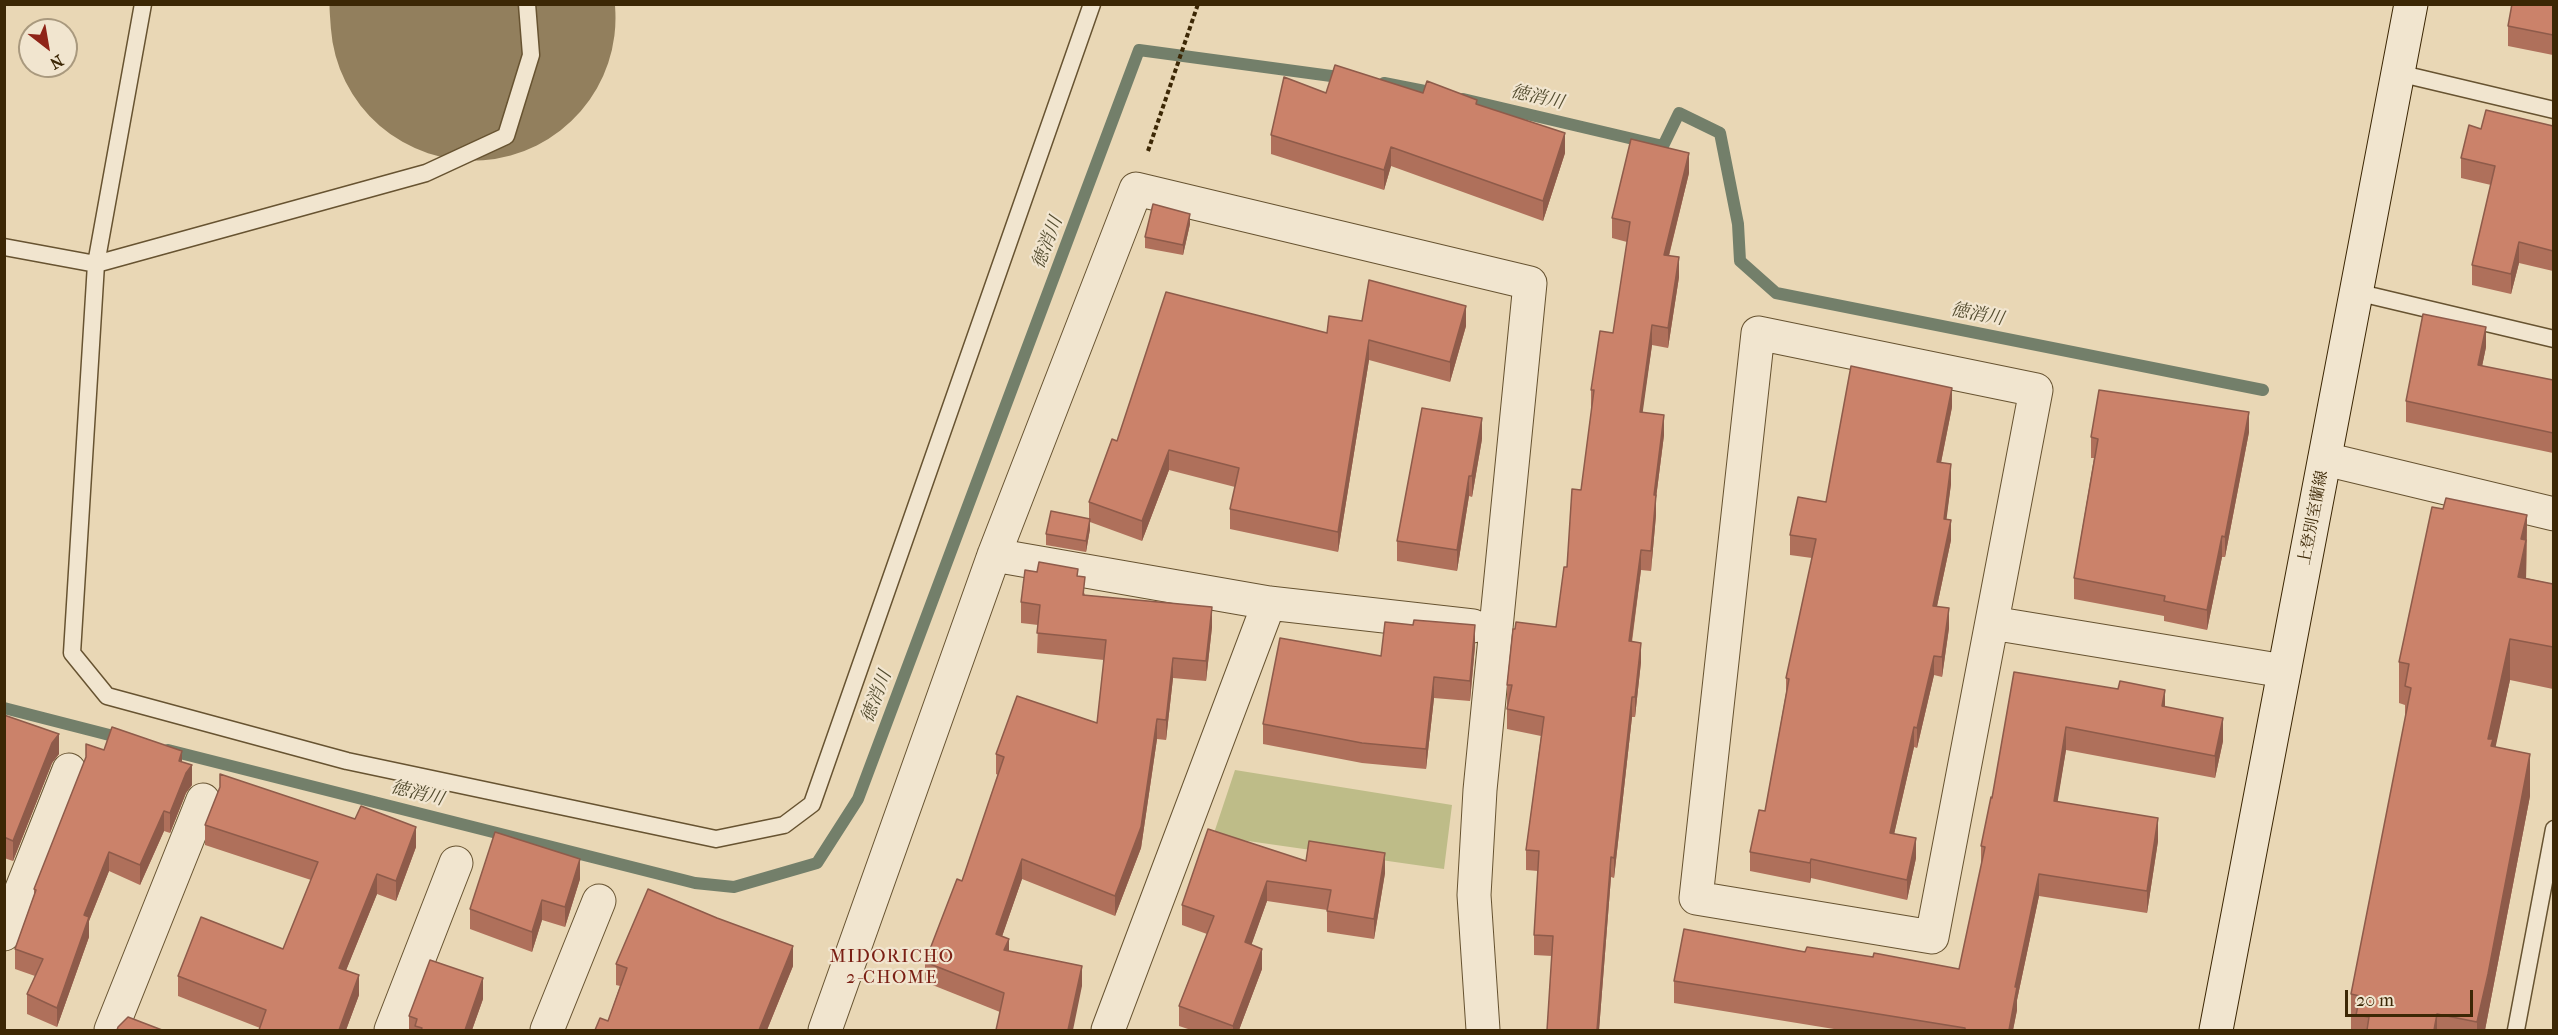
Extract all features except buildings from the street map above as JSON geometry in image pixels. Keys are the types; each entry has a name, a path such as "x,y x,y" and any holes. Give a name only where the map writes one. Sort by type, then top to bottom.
{"street":[{"name":"上登別室蘭線","path":"2216,1030 2411,4"},
{"path":"825,1030 994,555 1136,189 1530,284 1480,790 1474,895 1483,1030"},
{"path":"1758,333 2036,390 1992,623 1932,937 1696,898 1758,333"},
{"path":"2325,459 2553,514"},
{"path":"994,555 1269,603 1496,628"},
{"path":"1108,1030 1269,603"},
{"path":"1992,623 2284,671"},
{"path":"4,934 69,770"},
{"path":"111,1030 203,800"},
{"path":"391,1030 456,863"},
{"path":"547,1030 599,901"}],"lane":[{"path":"143,4 96,264 72,653 107,696 347,761 716,839 784,825 812,804 1092,4"},
{"path":"4,247 96,264 426,173 506,136 531,55 527,4"},
{"path":"2398,73 2553,110"},
{"path":"2356,292 2553,339"},
{"path":"2516,1030 2553,829"}],"path":[{"path":"1136,189 1198,4"}],"shaded area":[{"path":"1235,770 1452,805 1444,869 1213,836"}],"waterway":[{"name":"徳消川","path":"168,750 695,883 734,887 817,863 858,799 1139,50 1346,78"},
{"name":"徳消川","path":"1384,83 1440,94"},
{"name":"徳消川","path":"1463,99 1663,146 1679,113 1720,133 1738,224 1740,261 1776,293 2263,390"},
{"name":"徳消川","path":"4,708 125,739"}],"runway":[{"path":"472,4 473,18"}],"district":[{"name":"MIDORICHO 2-CHOME","path":"892,968"}]}
